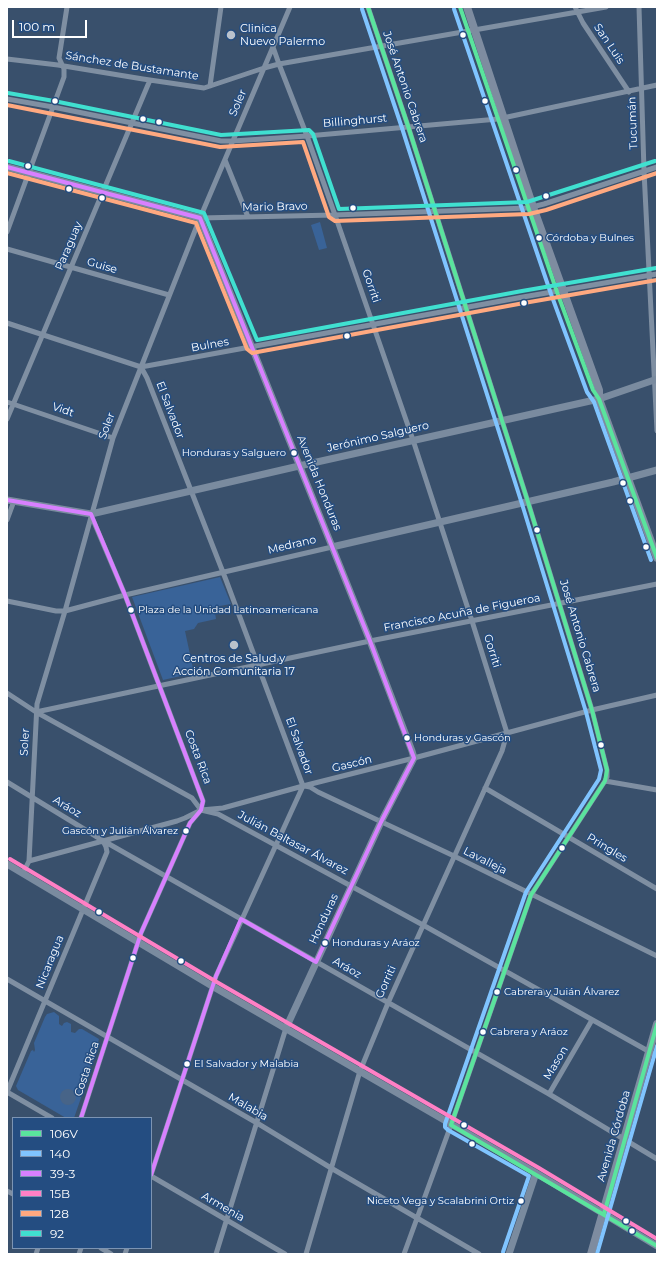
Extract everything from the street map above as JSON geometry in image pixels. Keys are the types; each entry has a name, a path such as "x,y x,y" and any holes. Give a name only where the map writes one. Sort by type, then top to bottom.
{"main road":[{"path":"467,7 533,207 599,390 600,399 657,558"},
{"path":"7,167 200,218"},
{"name":"Avenida Honduras","path":"200,218 370,641 414,758"},
{"name":"Jerónimo Salguero","path":"10,500 91,514 413,440 600,399 656,379"},
{"name":"Medrano","path":"332,547 613,482 657,470"},
{"name":"Honduras","path":"286,1028 381,822 414,758"},
{"path":"7,864 212,986 536,1173 657,1246"},
{"name":"Avenida Córdoba","path":"591,1254 604,1214 657,1024"},
{"path":"509,1254 536,1173"}],"street":[{"path":"7,232 64,77 59,58 67,7"},
{"path":"210,86 221,7"},
{"name":"Soler","path":"23,873 30,861 37,704 65,611 113,438 200,218 290,7"},
{"name":"José Antonio Cabrera","path":"368,7 408,126 502,420 592,710 607,770 605,781"},
{"name":"Sánchez de Bustamante","path":"7,59 204,88 279,64 474,30 576,10 606,7"},
{"name":"Tucumán","path":"639,7 644,171 656,379 657,431"},
{"name":"San Luis","path":"576,10 582,23 629,92"},
{"name":"Gorriti","path":"273,47 307,136 413,440 507,733 502,751 388,1003 360,1071 306,1254"},
{"name":"Paraguay","path":"7,419 150,80"},
{"name":"Billinghurst","path":"7,100 53,107 221,141 233,141 307,136 504,118 657,85"},
{"path":"225,160 248,218"},
{"name":"Mario Bravo","path":"200,218 248,218 533,207 657,167"},
{"name":"Guise","path":"7,249 169,296"},
{"name":"Bulnes","path":"7,323 141,367 657,274"},
{"name":"El Salvador","path":"141,367 147,378 223,572 303,786 241,919 212,986 152,1173"},
{"name":"Vidt","path":"7,402 113,438"},
{"path":"7,520 10,500"},
{"name":"Costa Rica","path":"81,1117 138,941 190,823 201,810 203,802 203,798 125,595 91,514"},
{"name":"Medrano","path":"7,601 56,611 65,611 125,595 332,547"},
{"name":"Francisco Acuña de Figueroa","path":"36,712 259,666 370,641 657,584"},
{"path":"7,693 36,712 192,798 201,810"},
{"name":"Gascón","path":"30,861 102,840 177,821 201,810 224,808 592,710 657,695"},
{"path":"404,1254 418,1219 531,895 605,781 657,790"},
{"name":"Aráoz","path":"7,782 102,840 548,1094 657,1159"},
{"name":"Lavalleja","path":"303,786 310,787 454,856 657,956"},
{"name":"Pringles","path":"485,788 657,890"},
{"name":"Julián Baltasar Álvarez","path":"201,810 218,814 423,925 657,1056"},
{"name":"Nicaragua","path":"7,1092 107,852 102,840"},
{"name":"Malabia","path":"7,979 257,1123 479,1254"},
{"name":"Mason","path":"548,1094 592,1020"},
{"name":"Honduras","path":"216,1254 286,1028"},
{"path":"7,1092 50,1117"},
{"name":"Armenia","path":"152,1177 285,1254"}],"shaded area":[{"path":"320,222 327,248 319,250 311,225"},
{"name":"Plaza de la Unidad Latinoamericana","path":"220,577 231,604 214,607 216,619 198,623 194,629 185,631 194,673 163,680 132,597"},
{"path":"54,1012 59,1016 59,1024 62,1026 67,1022 71,1024 71,1032 75,1033 79,1029 82,1029 99,1039 93,1061 90,1064 91,1069 74,1117 64,1117 18,1090 16,1086 31,1051 33,1050 34,1052 35,1050 34,1043 47,1014"},
{"path":"68,1089 74,1091 76,1097 74,1103 68,1105 62,1103 60,1097 62,1091"}],"transit line":[{"name":"106V","path":"368,7 408,126 528,502 592,710 607,770 605,781 531,895 451,1125 657,1246"},
{"name":"106V","path":"460,7 557,292 593,390 599,399 657,558"},
{"name":"140","path":"362,9 402,128 522,504 586,712 601,770 599,779 526,892 445,1124 445,1127 448,1130 529,1176 503,1252"},
{"name":"140","path":"454,9 551,294 587,392 594,402 651,560"},
{"name":"92","path":"8,93 221,135 309,130 313,134 339,209 527,202 655,161"},
{"name":"128","path":"7,105 220,147 303,142 329,217 335,221 529,214 546,210 657,173"},
{"name":"92","path":"9,161 204,213 257,340 656,268"},
{"name":"39-3","path":"7,167 200,218 370,641 414,758 381,822 316,962 241,919 216,976 152,1172"},
{"name":"128","path":"7,173 196,223 247,349 252,353 657,280"},
{"name":"39-3","path":"7,500 91,514 125,595 203,801 201,810 190,823 141,933 81,1117"},
{"name":"15B","path":"10,859 215,981 539,1168 657,1239"},
{"name":"106V","path":"604,1214 657,1024"},
{"name":"140","path":"597,1254 657,1046"}],"place":[{"name":"Clinica Nuevo Palermo","path":"231,35"},
{"name":"Córdoba y Bulnes","path":"539,238"},
{"name":"Honduras y Salguero","path":"294,453"},
{"name":"Plaza de la Unidad Latinoamericana","path":"131,610"},
{"name":"Centros de Salud y Acción Comunitaria 17","path":"234,645"},
{"name":"Honduras y Gascón","path":"407,738"},
{"name":"Gascón y Julián Álvarez","path":"186,831"},
{"name":"Honduras y Aráoz","path":"325,943"},
{"name":"Cabrera y Juián Álvarez","path":"497,992"},
{"name":"Cabrera y Aráoz","path":"483,1032"},
{"name":"El Salvador y Malabia","path":"187,1064"},
{"name":"Niceto Vega y Scalabrini Ortiz","path":"521,1201"}]}
